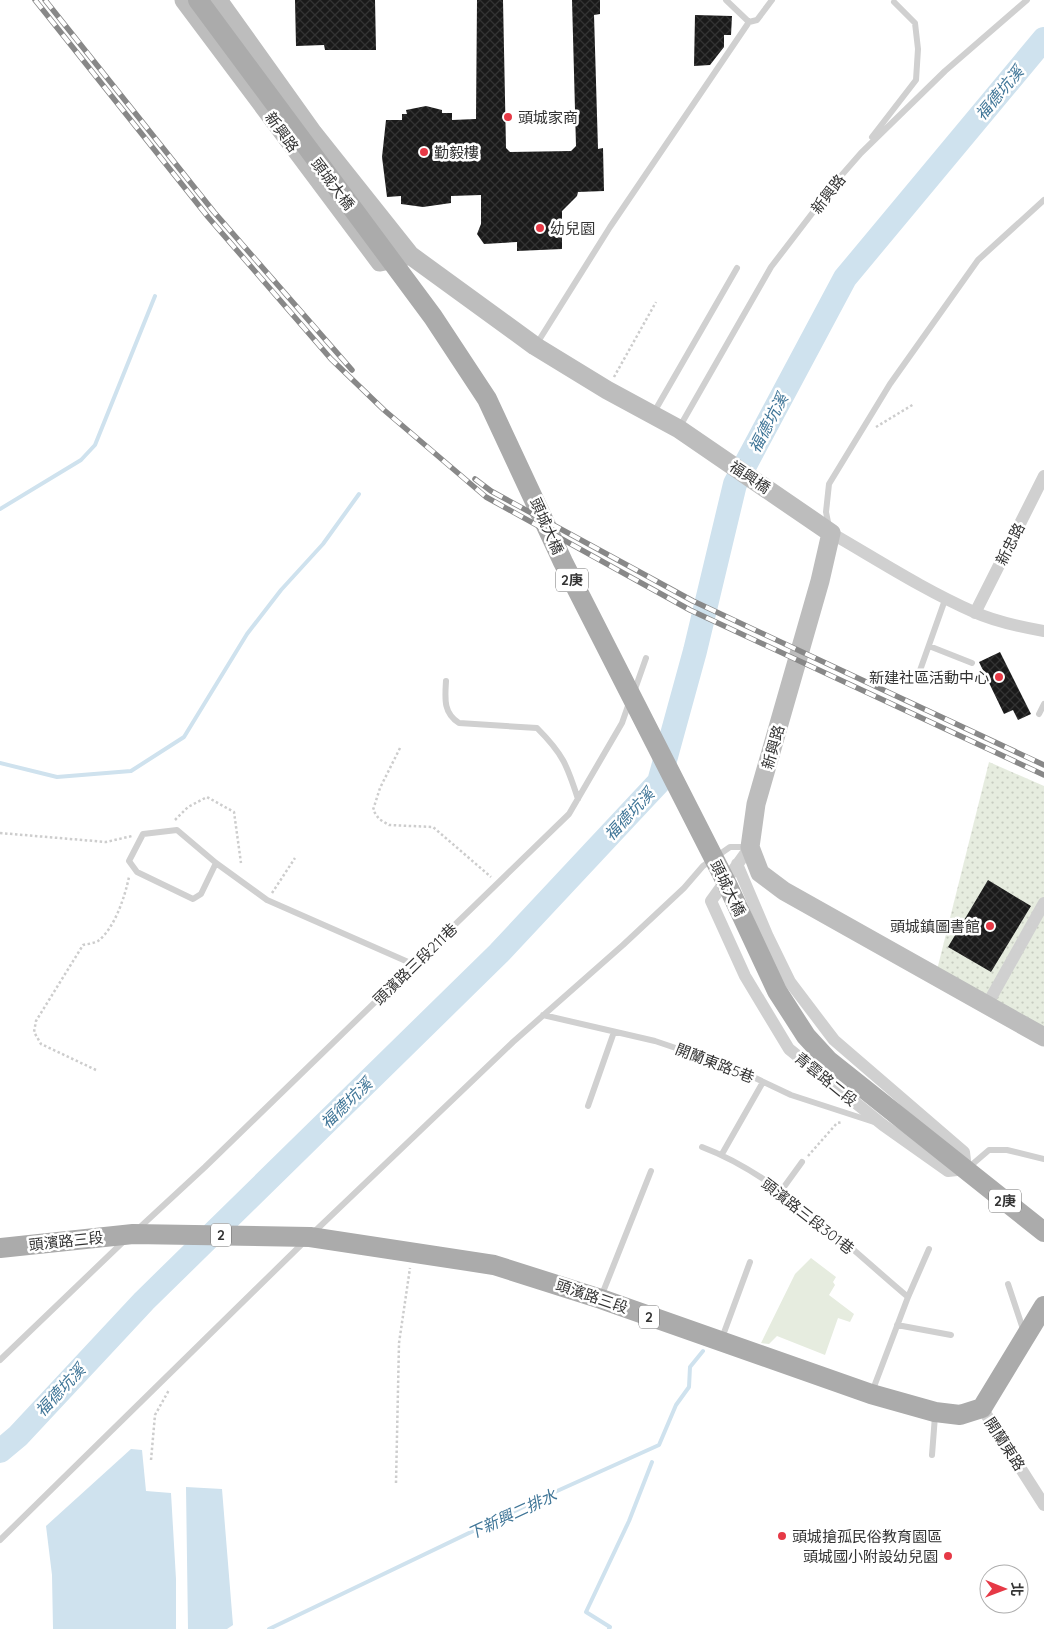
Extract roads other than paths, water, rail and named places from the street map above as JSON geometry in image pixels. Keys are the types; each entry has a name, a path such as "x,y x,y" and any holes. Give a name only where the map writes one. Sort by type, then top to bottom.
{"main road":[{"name":"頭城大橋","path":"198,0 433,317 487,400 563,562 727,884 777,991 806,1036 828,1060 966,1169"},
{"name":"2庚","path":"966,1169 1044,1232"},
{"name":"2","path":"133,1234 310,1237"},
{"name":"頭濱路三段","path":"0,1248 133,1234"},
{"name":"頭濱路三段","path":"310,1237 413,1251 518,1271 601,1298 871,1394 935,1412 960,1415 982,1408"},
{"name":"開蘭東路","path":"982,1408 1044,1306"}],"street":[{"name":"新興路","path":"184,0 380,262 410,255"},
{"name":"新興路","path":"218,0 313,133 410,255 535,346 607,390 686,434"},
{"name":"福興橋","path":"686,434 806,514 831,533"},
{"name":"新忠路","path":"975,613 1044,476"},
{"name":"新興路","path":"831,533 820,581 756,804 750,846 760,873 784,891 1044,1037"},
{"path":"831,533 975,613 1013,625 1044,631"},
{"name":"青雲路二段","path":"750,846 711,901 745,976 789,1049 883,1125 948,1170 966,1169"},
{"path":"737,864 768,938 790,982 834,1040 964,1152 966,1169"},
{"path":"988,1005 1044,903"},
{"name":"開蘭東路","path":"982,1408 1044,1505"}],"lane":[{"path":"726,0 749,22"},
{"path":"535,346 610,227 749,22 757,20 772,0"},
{"name":"新興路","path":"686,434 771,266 861,152 944,71 1027,0"},
{"path":"861,152 916,80 918,49 914,23 894,2"},
{"path":"831,533 826,512 829,484 890,384 978,260 1044,200"},
{"path":"652,415 737,268"},
{"path":"918,676 946,598"},
{"path":"929,646 972,663"},
{"name":"頭濱路三段211巷","path":"0,1360 110,1253 133,1234 415,965 569,814 622,723 646,658"},
{"path":"446,681 444,703 452,718 459,723 537,728 557,748 567,764 578,799"},
{"path":"1039,714 1044,704"},
{"path":"216,863 201,894 193,899 137,872 129,861 143,834 177,830 216,863 267,900 415,965"},
{"path":"0,1540 179,1368 310,1237 543,1015 623,945 684,888 703,866 730,847 750,846"},
{"name":"開蘭東路5巷","path":"543,1015 672,1046 732,1066 791,1095 883,1125"},
{"path":"588,1106 614,1032"},
{"path":"722,1154 763,1082"},
{"name":"頭濱路三段301巷","path":"702,1147 722,1154 781,1191 908,1296"},
{"path":"966,1169 989,1150 1007,1150 1044,1159"},
{"path":"781,1191 802,1162"},
{"path":"601,1298 651,1171"},
{"path":"871,1394 908,1296 929,1249"},
{"path":"721,1342 750,1262"},
{"path":"1008,1284 1025,1336"},
{"path":"897,1325 951,1335"},
{"path":"932,1455 935,1412"}],"water":[{"path":"131,1449 142,1450 146,1491 171,1493 176,1579 176,1629 53,1629 52,1575 46,1526"},
{"path":"186,1487 222,1489 233,1625 227,1629 188,1629"}],"waterway":[{"name":"福德坑溪","path":"0,1451 18,1436 144,1301 499,953 659,782 695,651 735,484 845,278 1044,39"},
{"path":"0,509 81,460 95,445 155,296"},
{"path":"0,763 57,777 131,771 184,737 247,634 281,590 323,544 359,494"},
{"name":"下新興二排水","path":"269,1629 546,1496 659,1445 676,1405 689,1387 690,1367 703,1351"},
{"path":"609,1629 610,1627 586,1612 629,1521 652,1462"}],"railway":[{"path":"35,0 208,217 331,359 384,410 486,497 690,610 1044,775"},
{"path":"45,0 214,212 352,370"},
{"path":"475,479 491,491 693,601 1044,765"}],"place":[{"name":"頭城家商","path":"508,117"},
{"name":"勤毅樓","path":"424,152"},
{"name":"幼兒園","path":"540,228"},
{"name":"新建社區活動中心","path":"999,677"},
{"name":"頭城鎮圖書館","path":"990,926"},
{"name":"頭城搶孤民俗教育園區","path":"782,1536"},
{"name":"頭城國小附設幼兒園","path":"948,1556"}]}
